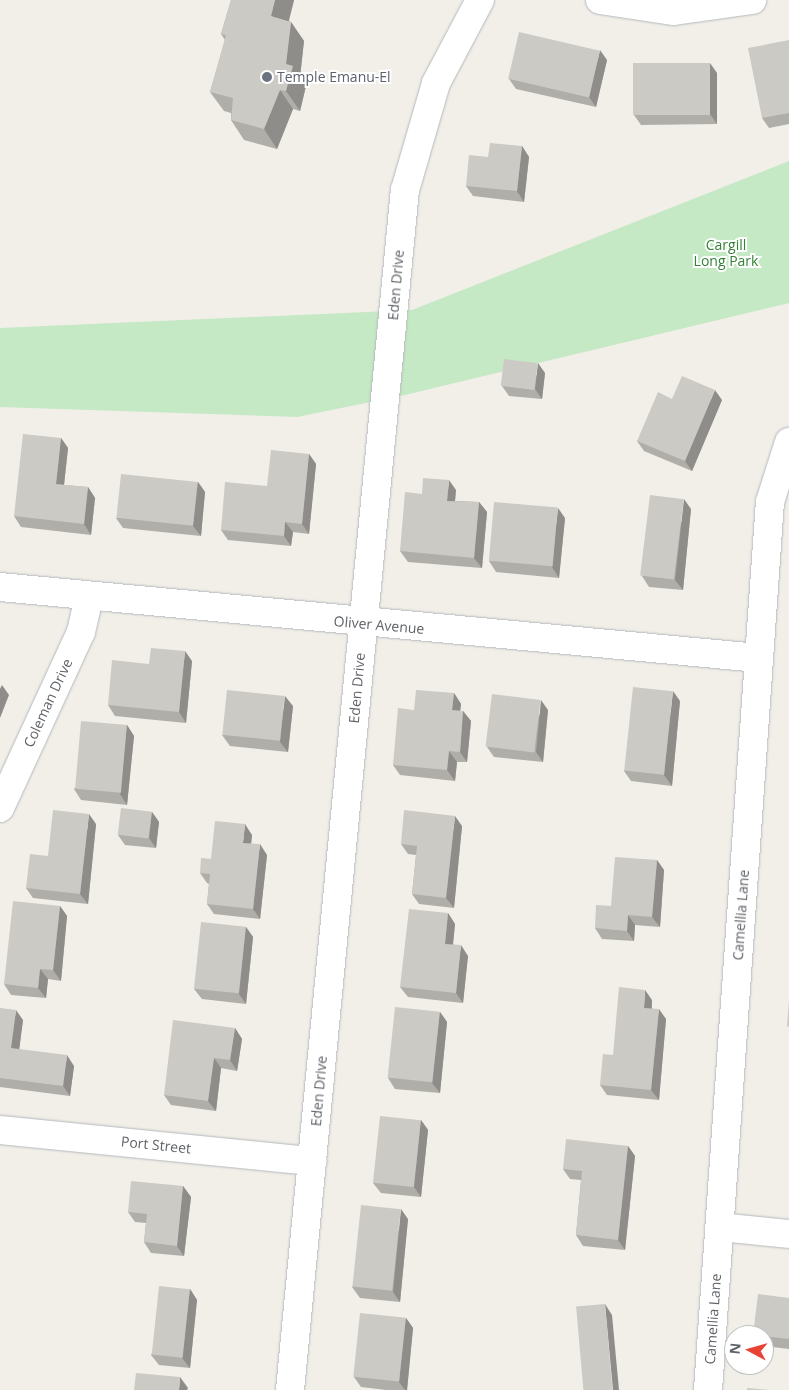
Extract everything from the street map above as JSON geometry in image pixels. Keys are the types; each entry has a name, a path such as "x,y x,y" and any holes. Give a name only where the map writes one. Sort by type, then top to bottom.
{"street":[{"name":"Eden Drive","path":"290,1390 405,190 436,83 480,0"},
{"path":"600,0 674,11 752,0"},
{"name":"Camellia Lane","path":"708,1390 770,502 789,442"},
{"name":"Oliver Avenue","path":"0,587 364,624 758,658"},
{"name":"Coleman Drive","path":"0,808 81,632 89,597"},
{"name":"Port Street","path":"0,1130 312,1161"},
{"path":"720,1227 789,1234"}],"green space":[{"name":"Cargill Long Park","path":"789,161 789,303 405,395 297,417 0,407 0,328 412,310"}],"building":[{"name":"Temple Emanu-El","path":"231,0 275,0 271,16 291,22 286,64 293,66 286,91 280,90 264,129 231,120 233,98 210,92 226,35 221,34"},
{"path":"519,32 600,51 589,97 508,79"},
{"path":"789,40 789,113 762,118 748,48"},
{"path":"633,63 710,63 710,115 633,115"},
{"path":"490,143 522,146 517,191 466,186 469,155 488,157"},
{"path":"504,359 538,363 534,390 501,386"},
{"path":"682,376 715,390 685,461 637,441 658,392 672,399"},
{"path":"23,434 61,438 56,484 88,487 84,524 14,516"},
{"path":"271,450 309,454 302,524 285,522 284,536 221,530 225,482 267,486"},
{"path":"121,474 198,482 193,526 116,518"},
{"path":"423,478 449,480 447,501 479,502 474,558 400,551 405,492 422,494"},
{"path":"650,495 684,499 674,580 640,575"},
{"path":"494,502 558,508 553,566 489,561"},
{"path":"151,648 185,651 179,712 108,705 112,660 149,664"},
{"path":"633,687 673,691 664,775 624,771"},
{"path":"227,690 285,696 280,741 222,735"},
{"path":"416,690 454,693 452,710 463,711 460,752 449,751 447,770 393,765 398,708 414,710"},
{"path":"492,694 541,700 534,753 486,747"},
{"path":"81,721 127,725 121,793 75,789"},
{"path":"121,808 152,812 148,839 118,835"},
{"path":"53,810 89,814 80,894 26,888 30,854 48,856"},
{"path":"404,810 455,816 446,898 412,894 417,846 401,844"},
{"path":"215,821 245,824 243,843 260,844 253,909 207,904 210,874 200,873 201,858 211,859"},
{"path":"615,857 657,860 652,917 628,915 627,931 595,928 596,905 611,906"},
{"path":"13,901 60,906 53,970 40,969 38,988 4,984"},
{"path":"409,909 448,913 445,944 461,945 456,993 400,987"},
{"path":"201,922 246,927 239,993 194,989"},
{"path":"619,987 645,990 644,1008 659,1009 651,1090 600,1085 603,1054 613,1055"},
{"path":"789,1000 789,1027 787,1026"},
{"path":"395,1007 440,1012 432,1082 388,1078"},
{"path":"0,1008 16,1010 11,1048 67,1055 63,1086 0,1078"},
{"path":"173,1020 235,1028 230,1060 214,1058 208,1101 164,1095"},
{"path":"380,1116 421,1120 414,1187 373,1183"},
{"path":"566,1139 628,1146 618,1240 576,1235 582,1171 563,1169"},
{"path":"131,1181 183,1186 177,1246 144,1242 147,1214 128,1212"},
{"path":"361,1205 401,1209 392,1291 352,1287"},
{"path":"159,1286 190,1289 183,1358 152,1355"},
{"path":"758,1294 789,1298 789,1339 774,1337 774,1325 754,1325"},
{"path":"605,1304 612,1390 583,1390 576,1307"},
{"path":"360,1313 406,1318 399,1381 353,1377"},
{"path":"136,1373 180,1377 179,1390 134,1390"},
{"path":"747,1388 770,1390 747,1390"}],"place":[{"name":"Temple Emanu-El","path":"267,77"}]}
